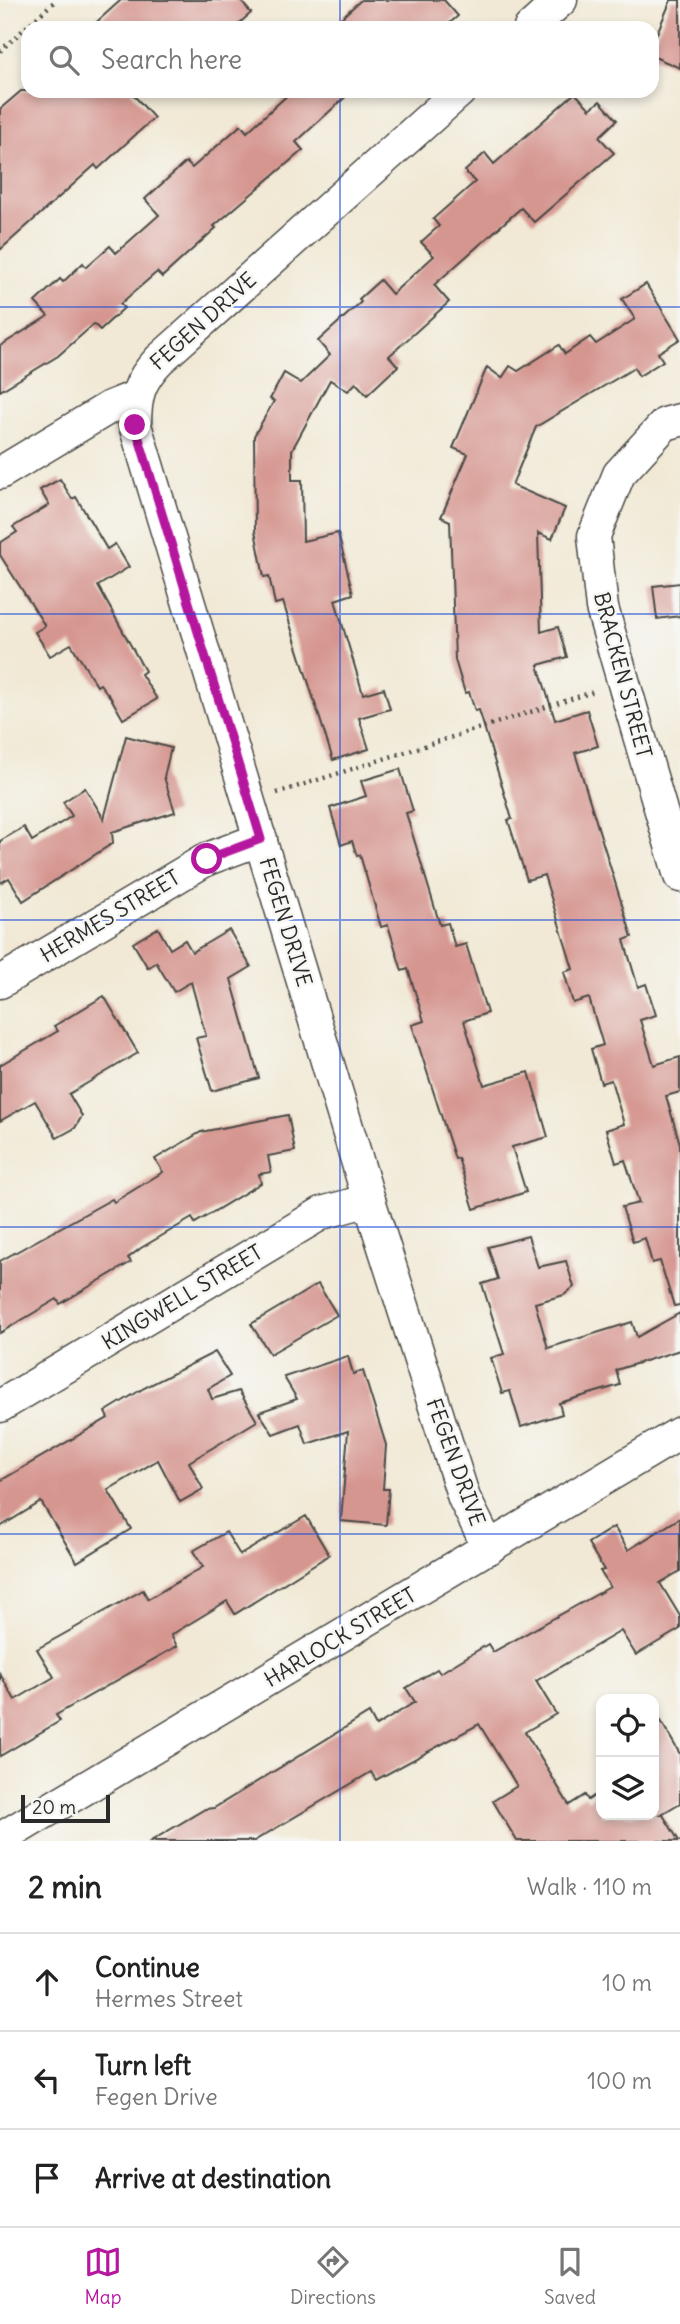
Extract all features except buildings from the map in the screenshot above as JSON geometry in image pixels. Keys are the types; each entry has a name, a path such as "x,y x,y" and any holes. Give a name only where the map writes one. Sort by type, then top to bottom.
{"street":[{"path":"538,21 561,0"},
{"name":"FEGEN DRIVE","path":"452,98 159,360 143,377 135,397 135,425 369,1200 464,1498 489,1548"},
{"path":"0,473 110,407 135,397"},
{"name":"BRACKEN STREET","path":"680,420 665,424 619,474 594,536 602,608 680,876"},
{"name":"HERMES STREET","path":"0,982 207,859 261,839"},
{"name":"KINGWELL STREET","path":"0,1406 322,1213 369,1200"},
{"name":"HARLOCK STREET","path":"0,1839 680,1433"}],"path":[{"path":"33,21 56,0"},
{"path":"0,51 21,32"},
{"path":"264,797 598,690"}],"route":[{"path":"135,425 261,839 233,847 207,859"}]}
